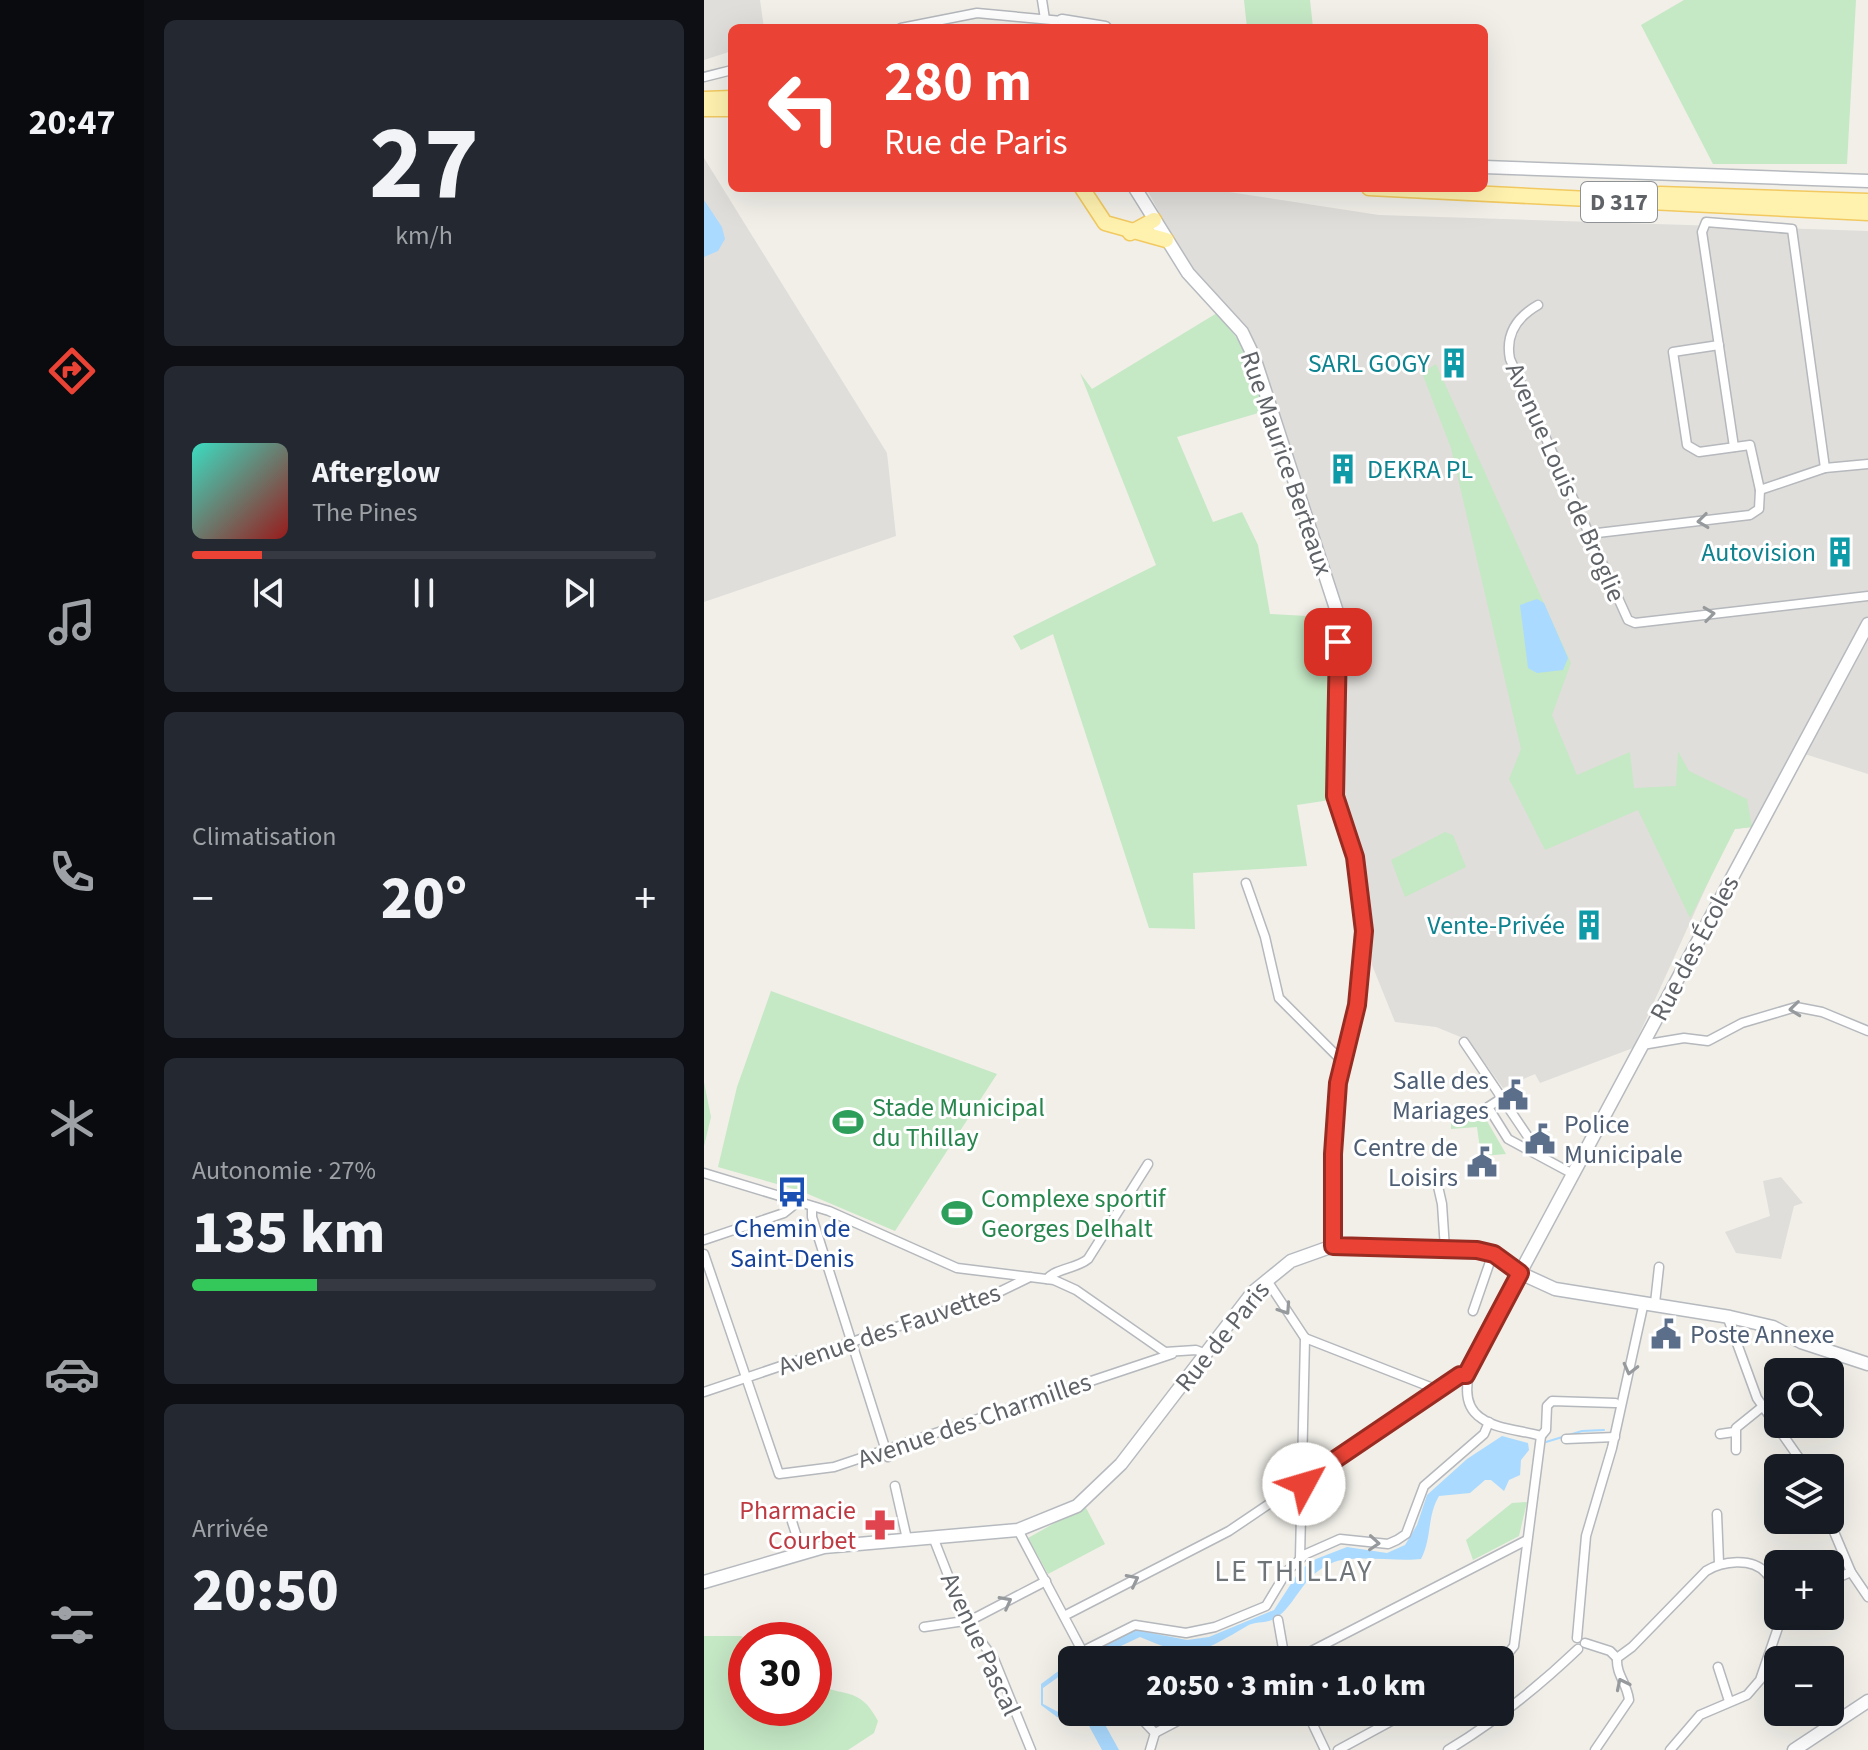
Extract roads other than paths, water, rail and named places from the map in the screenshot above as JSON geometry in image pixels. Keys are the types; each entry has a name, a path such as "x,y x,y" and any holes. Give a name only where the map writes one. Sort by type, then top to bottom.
{"main road":[{"path":"704,99 728,98"},
{"path":"704,110 726,109"},
{"name":"D 317","path":"1488,186 1868,201"},
{"path":"1084,192 1100,220 1130,233 1166,240"},
{"name":"D 317","path":"1449,192 1868,213"},
{"path":"1130,233 1154,220"}],"street":[{"path":"1042,0 1045,19"},
{"path":"921,24 977,13 1045,19 1060,24"},
{"path":"704,77 728,71"},
{"path":"1488,167 1868,181"},
{"name":"Rue Maurice Berteaux","path":"1137,192 1188,273 1228,315 1248,345 1339,618 1334,715 1335,796 1355,857 1364,931 1357,1005 1342,1061 1333,1154 1333,1246"},
{"path":"1734,447 1702,232 1706,222 1792,229 1825,468"},
{"name":"Avenue Louis de Broglie","path":"1538,305 1524,313 1511,330 1507,344 1510,359 1626,617 1632,623 1868,596"},
{"path":"1589,534 1750,515 1759,509 1760,490 1752,448 1744,445 1699,452 1687,445 1673,352 1719,345"},
{"path":"1760,490 1825,468 1868,464"},
{"name":"Rue des Écoles","path":"1520,1273 1868,624"},
{"path":"1246,883 1265,937 1279,998 1342,1061"},
{"path":"1642,1045 1678,1039 1708,1041 1742,1023 1796,1007 1822,1012 1868,1031"},
{"path":"1464,1042 1541,1156"},
{"path":"1447,1113 1480,1113 1502,1098"},
{"path":"1489,1107 1508,1139 1573,1174"},
{"path":"1047,1279 1052,1273 1072,1268 1088,1259 1148,1164"},
{"path":"704,1173 829,1211 957,1268 1047,1279 1076,1290 1160,1350 1172,1354 1196,1350 1206,1354"},
{"path":"1435,1173 1442,1204 1445,1249"},
{"path":"704,1240 784,1213 799,1201"},
{"path":"812,1207 812,1217 886,1454"},
{"name":"Rue de Paris","path":"704,1582 802,1553 907,1539 1018,1530 1077,1506 1104,1483 1266,1279 1291,1261 1333,1246 1493,1253"},
{"path":"1473,1311 1493,1253 1520,1273 1555,1289 1727,1316 1773,1327 1801,1342 1868,1364"},
{"path":"704,1254 746,1378"},
{"path":"1448,1750 1494,1722 1546,1681 1580,1644 1586,1536 1659,1267"},
{"path":"1520,1273 1466,1375 1468,1402 1474,1412 1489,1422 1541,1436"},
{"name":"Avenue des Fauvettes","path":"704,1392 997,1293 1031,1277"},
{"path":"1266,1279 1305,1338 1305,1480 1300,1558"},
{"path":"1727,1316 1762,1407 1798,1454"},
{"path":"1305,1338 1438,1390"},
{"name":"Avenue des Charmilles","path":"746,1378 775,1470 779,1474 834,1467 886,1454 1172,1354"},
{"path":"1064,1616 1229,1531 1460,1375 1466,1375"},
{"path":"1514,1646 1547,1406 1552,1401 1615,1403"},
{"path":"1720,1434 1734,1432 1762,1407"},
{"path":"1101,1646 1135,1625 1186,1633 1259,1611 1270,1602 1287,1571 1300,1558 1340,1539 1388,1544 1397,1540 1406,1534 1424,1486 1484,1434 1489,1422"},
{"path":"1734,1432 1736,1450"},
{"path":"1566,1439 1615,1437"},
{"path":"895,1486 907,1539"},
{"path":"788,1509 802,1553"},
{"path":"1717,1514 1719,1563"},
{"path":"1018,1530 1080,1646"},
{"path":"1835,1534 1851,1572 1868,1597"},
{"name":"Avenue Pascal","path":"933,1537 966,1621 994,1659 1031,1750"},
{"path":"1321,1646 1527,1540"},
{"path":"1595,1750 1629,1700 1627,1688 1616,1672 1617,1658 1719,1563 1758,1567 1764,1572"},
{"path":"1844,1575 1851,1572"},
{"path":"924,1627 966,1621 1046,1581"},
{"path":"1278,1620 1283,1646"},
{"path":"1670,1750 1700,1715 1747,1695 1760,1680 1777,1630"},
{"path":"1580,1644 1610,1651 1617,1658"},
{"path":"1718,1667 1729,1701"},
{"path":"1794,1750 1868,1701"},
{"path":"1809,1750 1868,1710"},
{"path":"1148,1726 1155,1733"},
{"path":"1150,1750 1155,1733 1168,1726"},
{"path":"1314,1726 1325,1750"},
{"path":"1338,1750 1382,1726"}],"water":[{"path":"704,200 722,227 725,239 718,251 704,257"},
{"path":"1537,599 1544,603 1568,658 1563,670 1537,673 1528,668 1520,605"},
{"path":"1502,1436 1528,1443 1529,1450 1521,1460 1520,1475 1509,1480 1504,1491 1491,1480 1485,1480 1470,1493 1439,1496 1421,1559 1350,1559 1332,1563 1313,1575 1276,1618 1250,1624 1210,1646 1164,1646 1140,1637 1121,1646 1105,1646 1136,1630 1187,1640 1209,1637 1274,1610 1300,1570 1316,1559 1347,1547 1387,1553 1405,1545 1417,1525 1427,1495 1467,1459"},
{"path":"1058,1671 1058,1677 1043,1688 1043,1704 1058,1712 1058,1717 1041,1705 1041,1684"},
{"path":"1089,1726 1106,1726 1119,1750 1102,1750"}],"waterway":[{"path":"1546,1442 1582,1431 1604,1430"}],"place":[{"name":"SARL GOGY","path":"1454,363"},
{"name":"DEKRA PL","path":"1343,469"},
{"name":"Autovision","path":"1840,552"},
{"name":"Vente-Privée","path":"1589,925"},
{"name":"Salle des Mariages","path":"1513,1095"},
{"name":"Stade Municipal du Thillay","path":"848,1122"},
{"name":"Police Municipale","path":"1540,1139"},
{"name":"Centre de Loisirs","path":"1482,1162"},
{"name":"Chemin de Saint-Denis","path":"792,1192"},
{"name":"Complexe sportif Georges Delhalt","path":"957,1213"},
{"name":"Poste Annexe","path":"1666,1334"},
{"name":"Pharmacie Courbet","path":"880,1525"}],"district":[{"name":"LE THILLAY","path":"1294,1571"}]}
